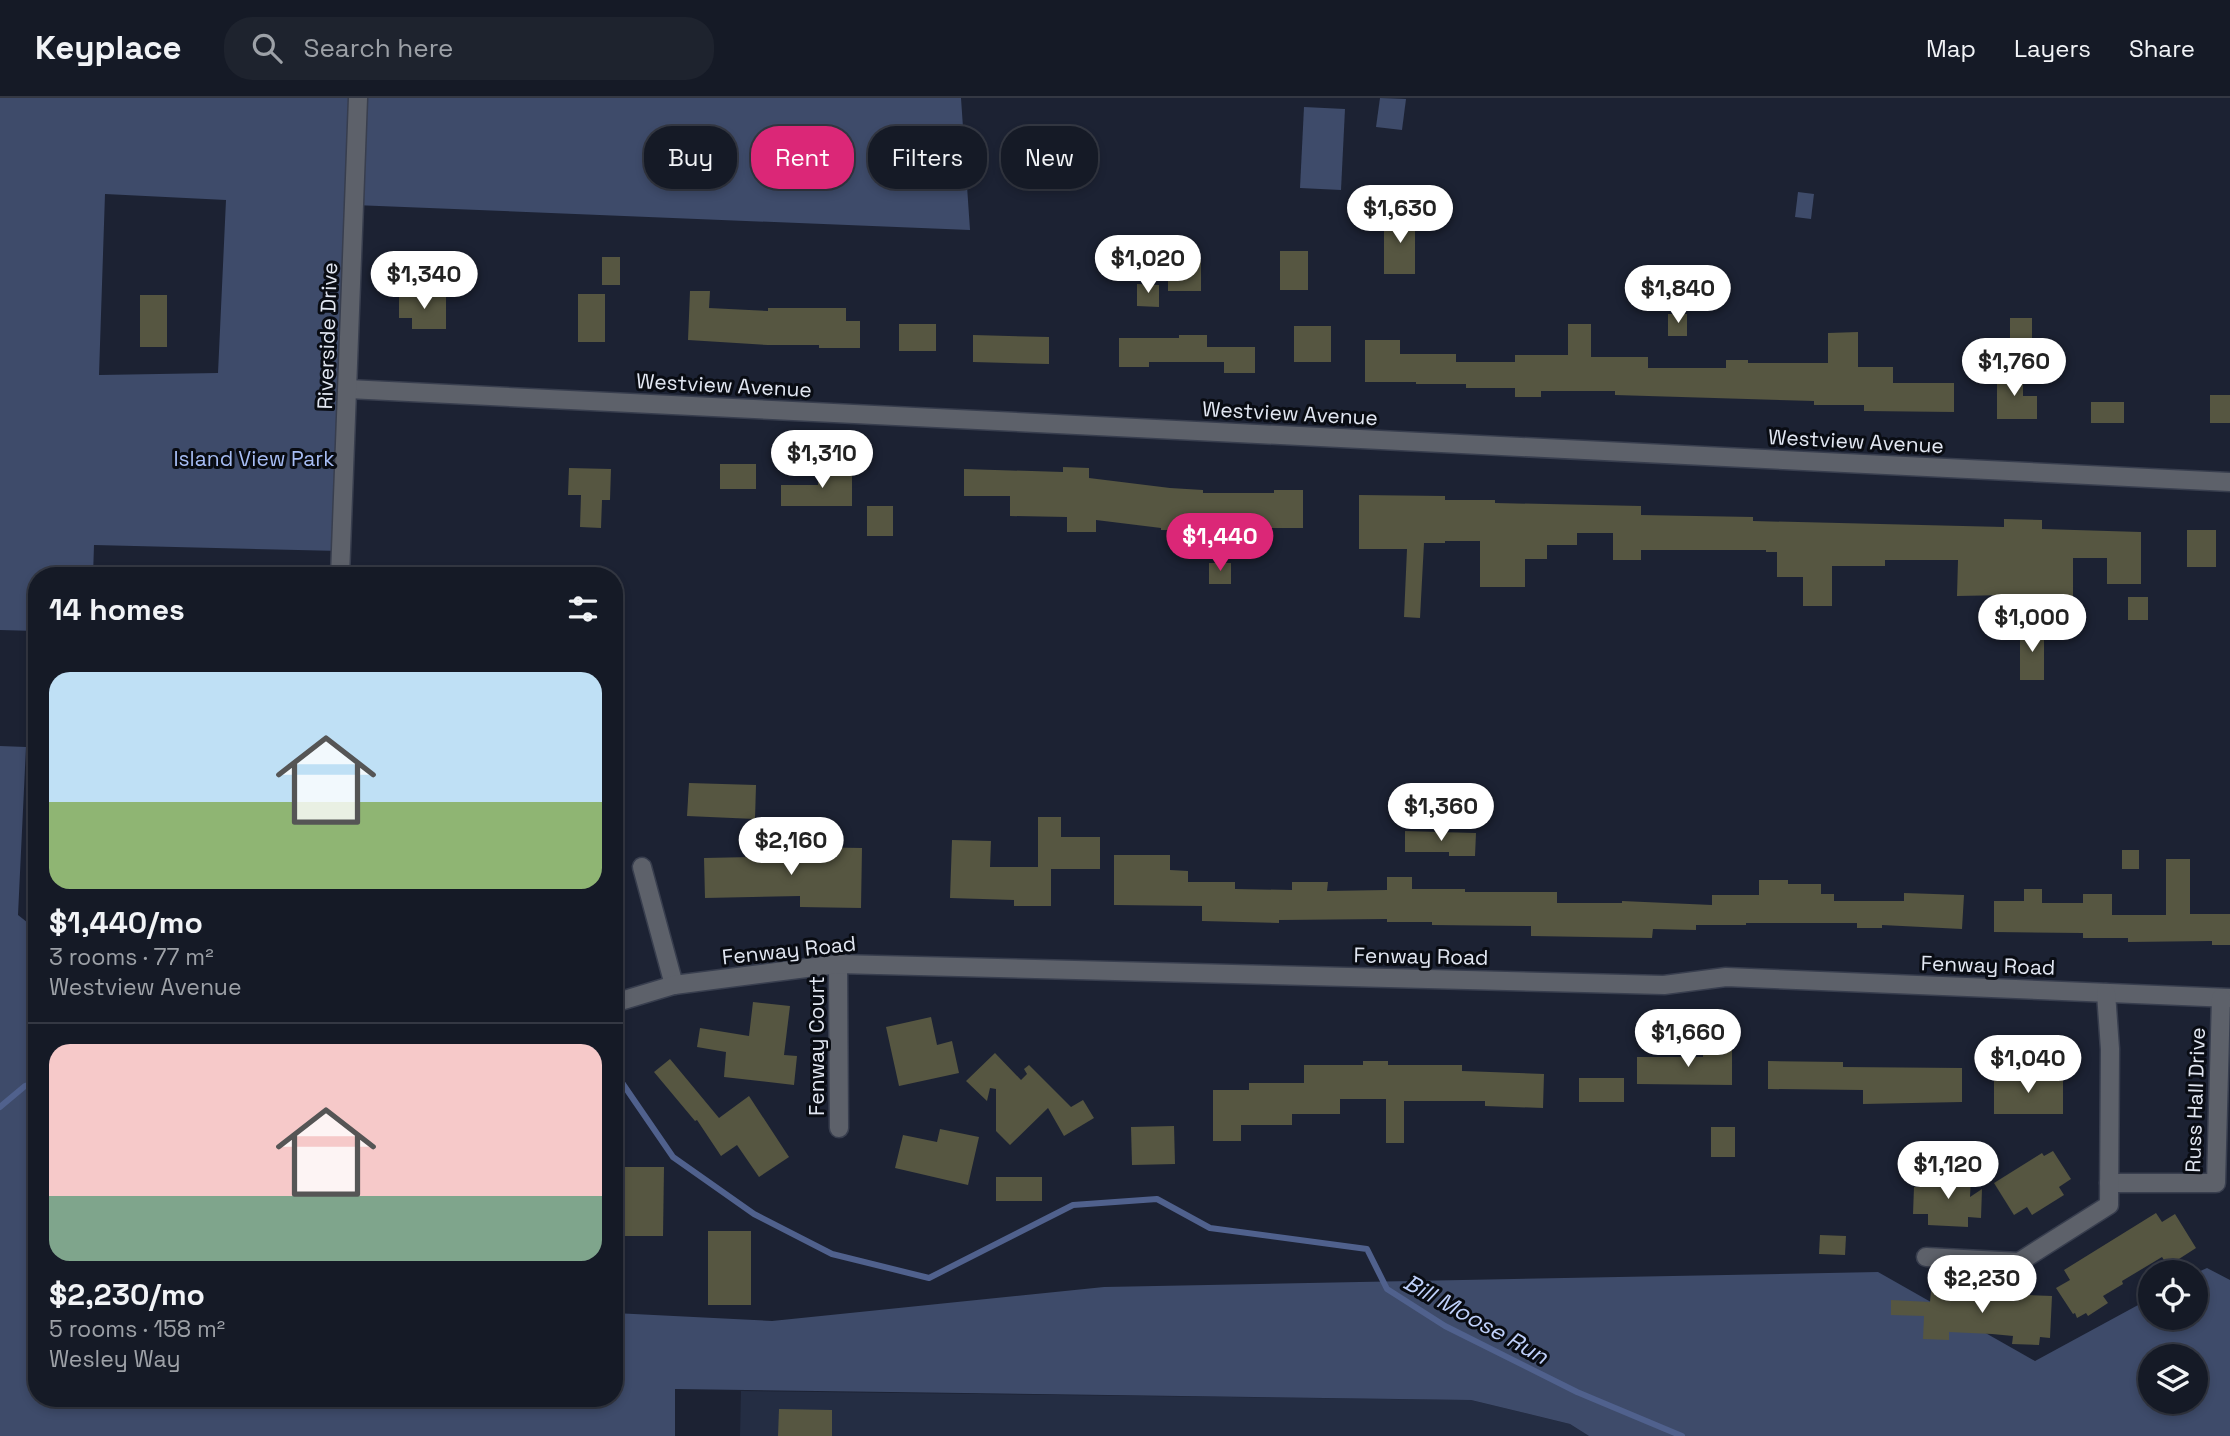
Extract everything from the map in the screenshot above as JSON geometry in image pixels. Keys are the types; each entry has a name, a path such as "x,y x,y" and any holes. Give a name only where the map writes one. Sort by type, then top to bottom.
{"street":[{"name":"Riverside Drive","path":"340,567 358,98"},
{"name":"Westview Avenue","path":"348,389 2230,482"},
{"path":"642,867 674,985"},
{"name":"Fenway Road","path":"623,1000 674,985 838,964 1664,985 1726,977 2225,998"},
{"name":"Fenway Court","path":"838,964 839,1128"},
{"path":"1926,1257 2019,1262 2109,1205 2110,1049 2106,993"},
{"name":"Russ Hall Drive","path":"2109,1183 2216,1183 2225,998"}],"shaded area":[{"path":"741,1391 1471,1400 1570,1424 1589,1436 740,1436"}],"green space":[{"name":"Island View Park","path":"0,98 961,98 963,126 868,126 868,189 967,189 970,230 354,205 341,551 94,545 93,567 28,567 28,631 0,630","holes":["105,194 226,200 218,373 99,375"]},
{"path":"1380,98 1406,99 1402,130 1376,127"},
{"path":"1304,107 1345,109 1341,190 1300,188"},
{"path":"1798,192 1814,194 1811,219 1795,217"},
{"path":"0,746 26,747 18,915 28,923 28,1407 623,1407 623,1313 772,1321 1104,1287 1878,1272 2035,1361 2138,1305 2138,1330 2208,1330 2208,1269 2230,1280 2230,1436 1589,1436 1570,1424 1471,1400 675,1389 675,1436 0,1436"}],"building":[{"path":"1384,216 1415,216 1415,274 1384,274"},
{"path":"1280,251 1308,251 1308,290 1280,290"},
{"path":"602,257 620,257 620,285 602,285"},
{"path":"1168,260 1201,260 1201,291 1168,291"},
{"path":"1137,284 1159,285 1159,307 1137,306"},
{"path":"690,291 710,291 709,308 768,311 768,308 846,308 846,321 860,321 860,348 688,340"},
{"path":"578,294 605,294 605,342 578,342"},
{"path":"140,295 167,295 167,347 140,347"},
{"path":"399,296 446,296 446,329 412,329 412,318 399,318"},
{"path":"1668,314 1687,314 1687,336 1668,336"},
{"path":"2010,318 2032,318 2032,347 2010,347"},
{"path":"899,324 936,324 936,351 899,351"},
{"path":"1568,324 1591,324 1591,357 1648,357 1648,368 1726,368 1726,360 1748,360 1748,363 1828,363 1828,333 1858,332 1858,367 1893,367 1893,383 1954,383 1954,412 1864,411 1864,405 1615,395 1615,391 1541,391 1541,397 1515,397 1515,388 1365,382 1365,340 1400,340 1400,354 1456,354 1456,362 1515,362 1515,355 1568,355"},
{"path":"1294,326 1331,326 1331,362 1294,362"},
{"path":"973,335 1049,337 1049,364 973,362"},
{"path":"1179,335 1207,335 1207,347 1255,347 1255,373 1224,373 1224,362 1149,362 1149,367 1119,367 1119,338 1179,338"},
{"path":"1997,373 2023,373 2023,396 2037,396 2037,419 1997,419"},
{"path":"2210,395 2230,395 2230,423 2210,423"},
{"path":"2091,402 2124,402 2124,423 2091,423"},
{"path":"720,464 756,464 756,489 720,489"},
{"path":"1063,467 1089,468 1089,478 1203,490 1203,493 1274,493 1274,490 1303,490 1303,528 1252,528 1252,535 1217,535 1217,531 1161,530 1096,520 1096,532 1067,532 1067,517 1010,516 1010,496 964,496 964,469 1063,472"},
{"path":"569,468 611,469 610,500 602,500 601,528 580,527 581,495 568,495"},
{"path":"818,468 852,468 852,506 781,506 781,485 818,485"},
{"path":"1359,495 1445,496 1445,500 1495,500 1495,503 1641,506 1641,515 1753,517 1753,521 2004,527 2004,519 2042,520 2042,529 2141,532 2141,584 2107,584 2107,558 2073,558 2073,600 2054,600 2054,594 1957,596 1958,560 1885,560 1885,566 1832,566 1832,606 1803,606 1803,577 1777,577 1777,552 1641,550 1641,560 1613,560 1613,533 1577,533 1577,545 1547,545 1547,559 1525,559 1525,587 1480,587 1480,541 1424,543 1420,618 1404,617 1407,549 1359,549"},
{"path":"867,506 893,506 893,536 867,536"},
{"path":"2187,530 2216,530 2216,567 2187,567"},
{"path":"1209,563 1231,563 1231,584 1209,584"},
{"path":"2128,597 2148,597 2148,620 2128,620"},
{"path":"2020,629 2044,629 2044,680 2020,680"},
{"path":"689,783 756,785 755,819 687,816"},
{"path":"1038,817 1061,817 1061,837 1100,837 1100,869 1051,869 1051,906 1014,906 1014,900 950,898 952,840 991,841 990,867 1038,867"},
{"path":"1405,831 1476,833 1475,856 1449,856 1449,852 1405,852"},
{"path":"800,847 862,848 861,908 800,907 800,896 705,898 704,858 800,856"},
{"path":"2122,850 2139,850 2139,869 2122,869"},
{"path":"1114,855 1170,855 1170,870 1188,871 1188,882 1235,882 1235,889 1292,890 1292,882 1328,882 1327,891 1387,890 1387,877 1412,877 1412,889 1557,892 1557,903 1622,901 1712,905 1712,895 1759,895 1759,880 1788,880 1788,884 1821,884 1821,894 1834,894 1834,901 1904,901 1904,893 1964,895 1962,929 1882,925 1882,928 1857,928 1857,923 1746,923 1696,925 1696,930 1653,929 1652,938 1531,936 1531,926 1432,925 1432,922 1387,922 1387,919 1279,920 1279,923 1202,921 1202,906 1114,905"},
{"path":"2166,859 2190,859 2190,914 2230,914 2230,945 2212,945 2212,941 2128,942 2128,938 2083,938 2083,933 1994,932 1994,901 2024,901 2024,889 2042,889 2042,903 2083,903 2083,894 2112,894 2112,915 2166,915"},
{"path":"753,1002 790,1006 784,1055 797,1056 794,1085 724,1077 726,1052 697,1047 700,1028 749,1036"},
{"path":"931,1017 937,1045 952,1041 959,1073 899,1086 886,1027"},
{"path":"1703,1048 1732,1048 1732,1085 1637,1084 1637,1057 1703,1057"},
{"path":"995,1053 1021,1080 1027,1074 1024,1069 1029,1065 1071,1107 1083,1100 1094,1118 1064,1136 1048,1108 1010,1145 996,1131 996,1089 990,1088 987,1101 966,1081"},
{"path":"670,1059 719,1118 749,1096 789,1157 759,1177 737,1145 721,1156 697,1120 695,1121 654,1072"},
{"path":"1363,1061 1388,1061 1388,1065 1462,1065 1462,1071 1544,1074 1543,1108 1485,1106 1485,1101 1404,1101 1404,1143 1386,1143 1386,1099 1340,1099 1340,1114 1292,1114 1292,1125 1241,1125 1241,1141 1213,1141 1213,1090 1249,1090 1249,1083 1304,1083 1304,1065 1363,1065"},
{"path":"1768,1061 1843,1062 1843,1067 1962,1068 1962,1102 1863,1104 1863,1090 1768,1089"},
{"path":"1994,1076 2063,1076 2063,1114 1994,1114"},
{"path":"1579,1078 1624,1078 1624,1102 1579,1102"},
{"path":"1174,1126 1175,1164 1132,1165 1131,1127"},
{"path":"1711,1127 1735,1127 1735,1157 1711,1157"},
{"path":"940,1129 979,1137 968,1185 895,1168 903,1135 937,1142"},
{"path":"2053,1151 2071,1179 2059,1187 2064,1195 2032,1215 2027,1207 2014,1215 1994,1183 2042,1153 2044,1156"},
{"path":"623,1167 664,1167 663,1236 623,1236"},
{"path":"1926,1176 1971,1178 1970,1197 1982,1189 1981,1218 1968,1217 1968,1227 1928,1225 1928,1214 1913,1214 1914,1187 1926,1187"},
{"path":"996,1177 1042,1177 1042,1201 996,1201"},
{"path":"2156,1213 2162,1222 2175,1214 2196,1248 2177,1260 2164,1260 2162,1257 2157,1260 2138,1260 2138,1271 2103,1296 2108,1303 2088,1316 2086,1313 2077,1318 2056,1288 2070,1280 2064,1270"},
{"path":"708,1231 751,1231 751,1305 708,1305"},
{"path":"1820,1235 1846,1236 1845,1255 1819,1254"},
{"path":"1931,1291 2052,1296 2050,1338 2040,1337 2039,1345 2012,1344 2013,1336 1992,1334 1949,1332 1949,1340 1923,1339 1924,1316 1891,1315 1891,1300 1930,1302"},
{"path":"779,1409 832,1410 832,1436 778,1436"}],"waterway":[{"name":"Bill Moose Run","path":"623,1084 673,1157 754,1214 832,1254 929,1278 1073,1205 1157,1199 1210,1228 1367,1249 1387,1289 1445,1326 1577,1392 1682,1436"},
{"name":"Bill Moose Run","path":"0,1107 28,1085"}]}
